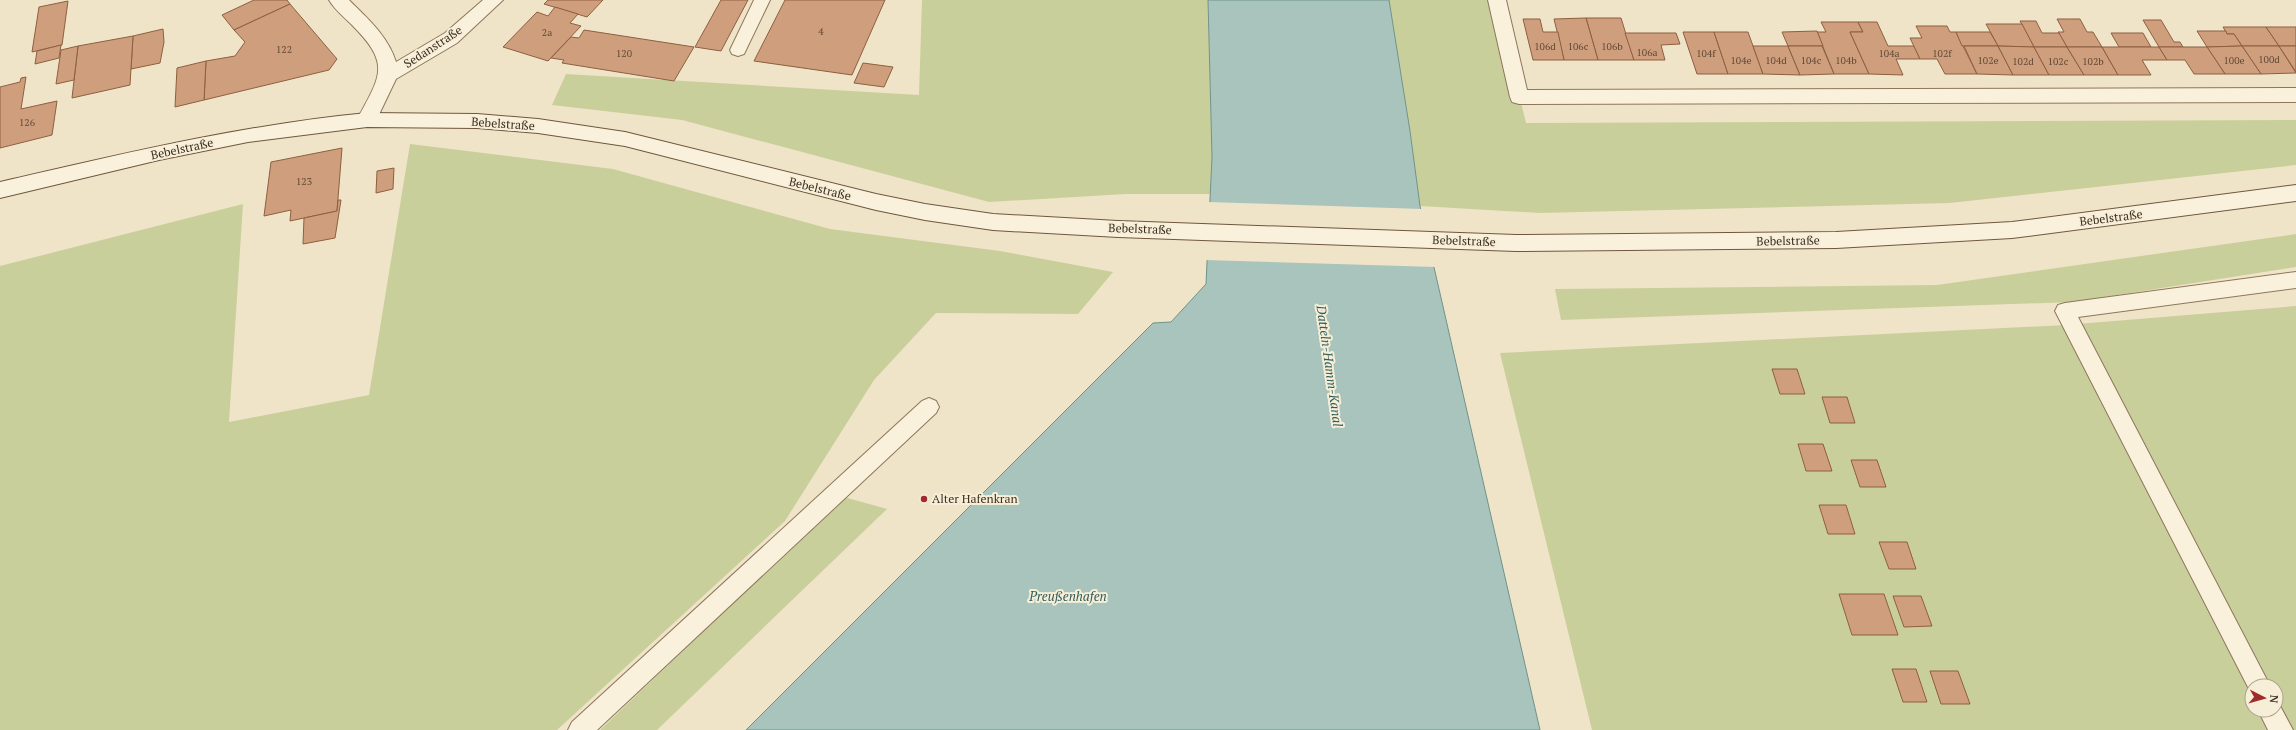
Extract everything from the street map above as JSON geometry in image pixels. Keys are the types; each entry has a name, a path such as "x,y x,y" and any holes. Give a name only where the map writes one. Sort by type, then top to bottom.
{"main road":[{"name":"Sedanstraße","path":"338,0 378,42 386,57 388,75 451,38 494,0"},
{"path":"1497,0 1519,97 2296,95"},
{"path":"367,120 388,75"},
{"name":"Bebelstraße","path":"0,190 158,153 240,137 314,125 367,120 477,121 538,126 625,139 876,202 925,212 994,222 1118,229 1516,242 1828,240 2012,230 2296,194"}],"lane":[{"path":"738,50 762,0"},
{"path":"2254,678 2065,312 2296,280"},
{"path":"580,730 929,407"},
{"path":"2274,718 2281,730"}],"green space":[{"path":"922,0 1208,0 1212,157 1210,194 1126,194 989,202 682,120 552,105 566,74 919,95"},
{"path":"1389,0 1496,0 1526,123 2296,120 2296,165 1950,203 1540,213 1420,206 1410,131"},
{"path":"410,144 613,169 830,229 1000,251 1113,272 1078,314 936,313 874,380 785,521 557,730 0,730 0,266 243,204 229,422 369,395"},
{"path":"2296,234 2296,267 2073,302 1561,320 1555,289 1937,285"},
{"path":"2296,306 2296,730 1592,730 1500,353 2065,325"},
{"path":"844,497 887,509 657,730 600,730"}],"water":[{"path":"1208,0 1389,0 1410,131 1420,206 1540,730 746,730 1153,323 1171,322 1206,284 1212,157"}],"pier":[{"path":"1208,202 1422,209 1436,267 1205,260"}],"building":[{"path":"254,0 287,0 290,4 234,30 222,15"},
{"path":"548,0 603,0 587,17 544,4"},
{"path":"721,0 748,0 721,51 695,47"},
{"path":"785,0 885,0 852,75 754,61"},
{"path":"68,1 62,45 32,52 39,7"},
{"path":"290,4 337,59 329,70 204,100 206,61 235,56 245,42 234,30"},
{"path":"555,7 578,14 570,23 581,26 548,61 503,47 537,12 548,16"},
{"path":"1586,18 1621,18 1634,60 1598,60"},
{"path":"1586,18 1598,60 1564,60 1554,19"},
{"path":"1523,19 1540,19 1543,32 1558,32 1564,60 1533,60"},
{"path":"2057,19 2080,19 2087,32 2093,32 2102,47 2067,47 2058,32 2064,32"},
{"path":"2143,20 2161,20 2174,42 2180,42 2183,47 2159,47"},
{"path":"2020,21 2036,21 2042,33 2059,33 2067,47 2034,47"},
{"path":"1821,22 1858,22 1863,32 1850,32 1869,74 1834,74 1817,32 1826,32"},
{"path":"1858,22 1877,22 1888,46 1914,46 1920,59 1896,59 1903,75 1869,74 1850,32 1863,32"},
{"path":"1986,24 2022,24 2034,47 1998,46"},
{"path":"1916,26 1947,26 1950,32 1956,32 1977,74 1945,74 1937,59 1920,59 1910,38 1922,38"},
{"path":"2223,27 2266,27 2279,46 2242,46 2234,34 2227,34"},
{"path":"2266,27 2296,27 2296,46 2279,46"},
{"path":"163,29 164,42 160,63 131,69 133,36"},
{"path":"584,30 694,47 674,81 562,63 564,60 551,58 571,37 579,38"},
{"path":"1817,31 1823,46 1788,46 1782,32"},
{"path":"2197,31 2226,31 2227,34 2234,34 2242,46 2207,47"},
{"path":"1683,32 1714,32 1728,74 1697,74"},
{"path":"1714,32 1748,32 1763,74 1728,74"},
{"path":"1956,32 1990,32 1998,46 1962,46"},
{"path":"1625,33 1676,33 1680,44 1661,45 1665,60 1634,60"},
{"path":"2111,33 2143,33 2151,47 2119,47"},
{"path":"133,36 130,85 72,98 78,46"},
{"path":"61,45 59,58 35,64 37,51"},
{"path":"78,46 74,80 56,84 61,50"},
{"path":"1753,46 1788,46 1800,75 1763,74"},
{"path":"1788,46 1822,46 1834,74 1800,75"},
{"path":"1964,46 1998,46 2013,75 1977,74"},
{"path":"1998,46 2034,47 2049,75 2013,75"},
{"path":"2242,46 2279,46 2296,73 2261,74"},
{"path":"2242,46 2261,74 2225,74 2207,47"},
{"path":"2279,46 2296,46 2296,72"},
{"path":"2034,47 2067,47 2084,75 2049,75"},
{"path":"2067,47 2102,47 2118,75 2084,75"},
{"path":"2102,47 2159,47 2167,60 2142,60 2151,75 2118,75"},
{"path":"2159,47 2207,47 2225,74 2194,74 2185,60 2167,60"},
{"path":"206,61 204,100 175,107 177,68"},
{"path":"863,63 893,67 884,87 854,83"},
{"path":"26,77 21,109 57,101 52,135 0,148 0,87 20,82 21,78"},
{"path":"342,148 337,211 290,221 291,210 264,216 271,162"},
{"path":"394,168 393,189 376,193 377,171"},
{"path":"338,200 341,200 335,238 303,244 304,218 337,211"},
{"path":"1772,369 1797,369 1805,394 1780,394"},
{"path":"1822,397 1847,397 1855,423 1830,423"},
{"path":"1798,444 1823,444 1832,471 1806,471"},
{"path":"1851,460 1877,460 1886,487 1860,487"},
{"path":"1819,505 1846,505 1855,534 1828,534"},
{"path":"1879,542 1907,542 1916,569 1889,569"},
{"path":"1839,594 1884,594 1898,635 1852,635"},
{"path":"1893,596 1921,596 1932,626 1904,627"},
{"path":"1892,669 1916,669 1927,702 1903,702"},
{"path":"1930,671 1958,671 1970,704 1941,704"}],"place":[{"name":"Alter Hafenkran","path":"924,499"}],"water label":[{"name":"Datteln-Hamm-Kanal","path":"1330,366"},
{"name":"Preußenhafen","path":"1068,596"}]}
